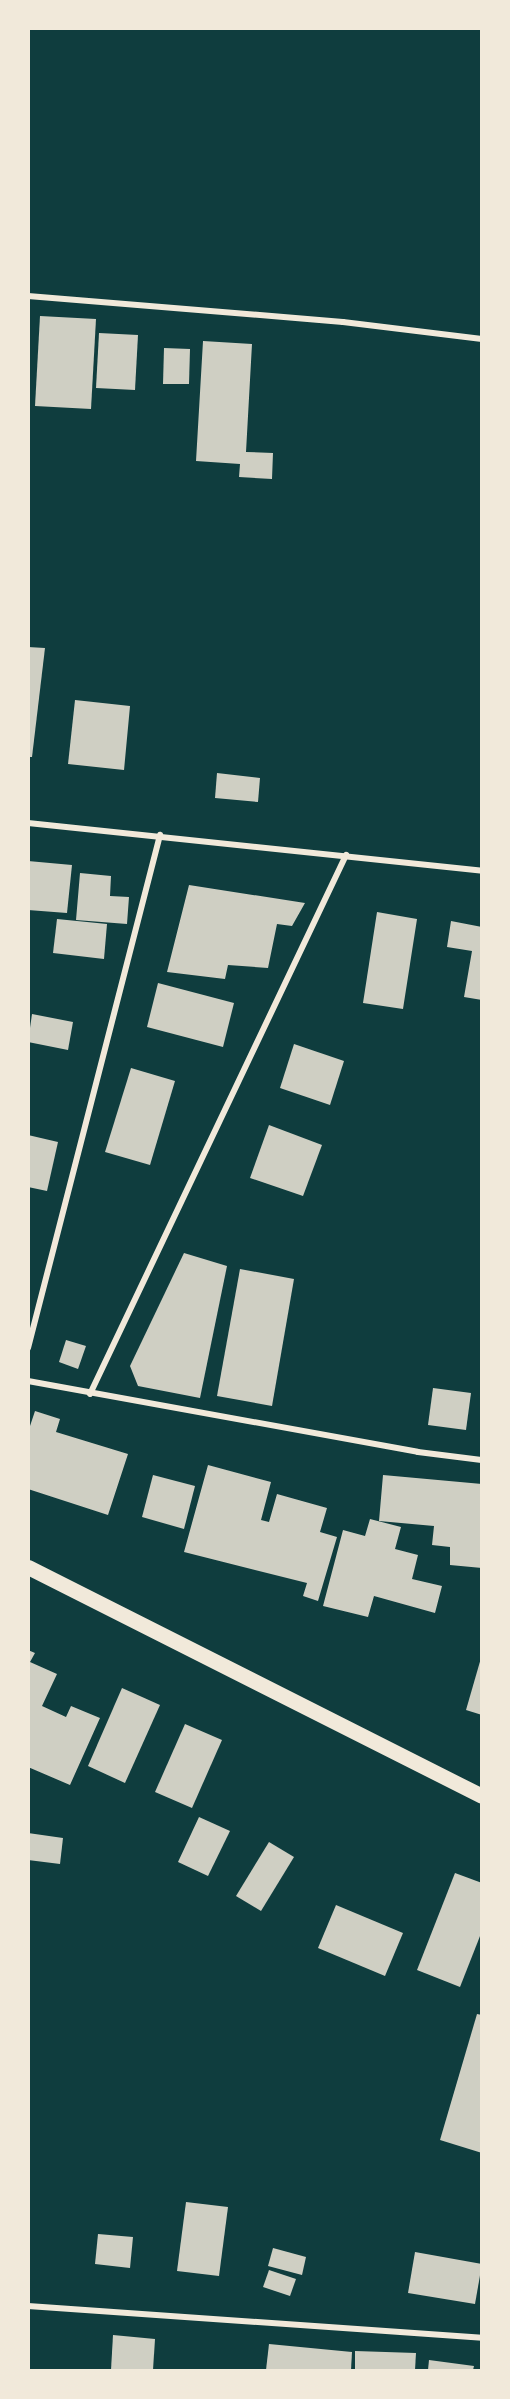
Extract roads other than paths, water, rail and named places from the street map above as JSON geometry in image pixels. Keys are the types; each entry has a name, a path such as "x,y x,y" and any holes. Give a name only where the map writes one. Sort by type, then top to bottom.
{"main road":[{"path":"28,1567 482,1796"}],"street":[{"path":"28,296 343,322 482,339"},
{"path":"28,823 346,855 482,872"},
{"path":"28,1348 160,835"},
{"path":"90,1394 346,855"},
{"path":"28,1381 418,1452 482,1460"},
{"path":"28,2306 482,2338"}]}
